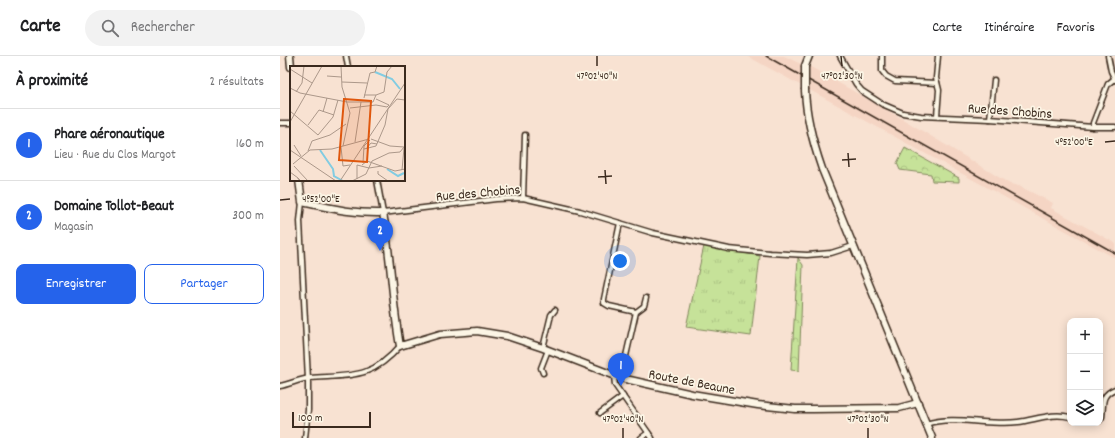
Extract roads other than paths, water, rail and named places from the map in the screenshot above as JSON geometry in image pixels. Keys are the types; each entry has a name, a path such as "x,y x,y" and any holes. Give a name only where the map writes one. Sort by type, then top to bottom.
{"street":[{"path":"290,56 292,66"},
{"path":"346,56 348,66"},
{"path":"803,56 805,66 807,114 822,169 932,438"},
{"path":"805,66 809,56"},
{"name":"Rue des Chobins","path":"840,56 857,87 882,104 903,113 921,116 990,118 1093,127 1115,126"},
{"path":"882,56 882,70 889,78 897,81 937,83"},
{"path":"937,116 939,90 937,83 938,56"},
{"path":"1093,127 1108,84 1115,79 1111,71 1108,56"},
{"path":"990,118 994,80"},
{"path":"280,123 290,122"},
{"path":"523,198 525,135"},
{"path":"299,181 302,202 300,228 308,379 308,404 305,438"},
{"path":"280,386 308,379 348,377 364,373 390,358 400,346 395,320 386,232 377,181"},
{"name":"Rue des Chobins","path":"383,213 496,199 523,198 580,211 653,233 729,249 788,254 825,254 837,252 854,246"},
{"path":"302,202 365,214 383,213"},
{"path":"620,223 604,295 604,303 609,306 636,312"},
{"path":"621,378 636,312 644,306 646,298"},
{"path":"543,373 541,368 546,349 551,315 555,310"},
{"name":"Route de Beaune","path":"400,346 440,334 476,331 507,336 546,349 621,378 692,394 758,405 795,408 899,408 918,403"},
{"path":"614,376 615,385 652,438"},
{"path":"1103,407 1104,397 1110,391 1115,389"},
{"path":"600,413 623,396"},
{"path":"926,424 954,421 1013,422 1054,416 1067,417"},
{"path":"641,438 648,433"}],"railway":[{"path":"766,56 1115,253"}],"place":[{"name":"Domaine Tollot-Beaut","path":"380,251"},
{"name":"Phare aéronautique","path":"621,386"}]}
